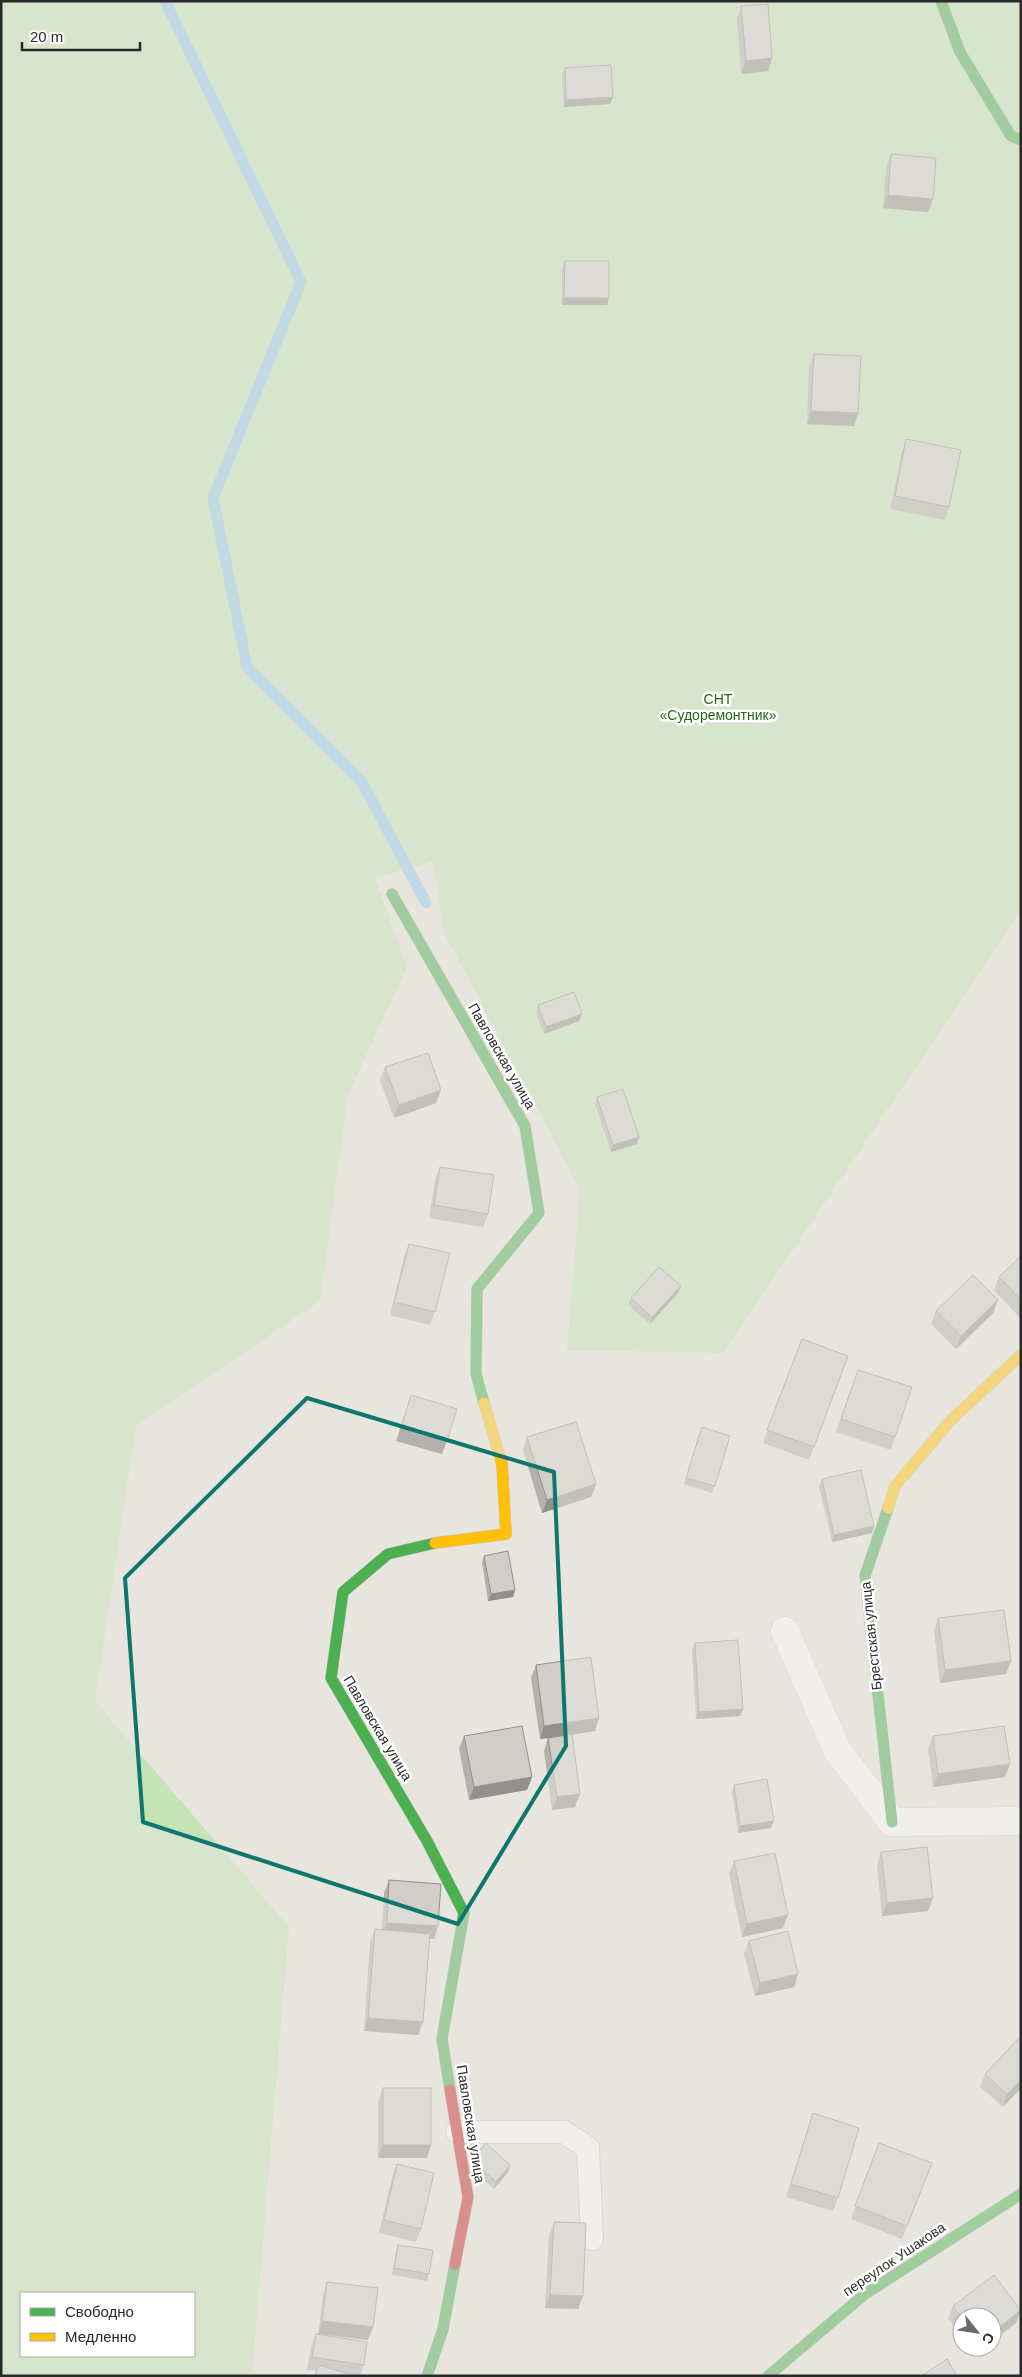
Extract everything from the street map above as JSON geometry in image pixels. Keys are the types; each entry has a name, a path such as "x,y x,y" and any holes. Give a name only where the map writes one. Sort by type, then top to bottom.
{"street":[{"path":"941,1 960,52 1012,136 1021,140"},
{"name":"Павловская улица","path":"392,894 525,1126 539,1213 477,1289 476,1374 502,1464 506,1534 446,1540 388,1554 343,1592 331,1678 427,1840 464,1912 442,2039 468,2198 443,2329 427,2376"},
{"name":"Брестская улица","path":"892,1822 865,1576 895,1486 950,1421 1021,1355"},
{"path":"785,1631 837,1750 892,1822 1021,1821"},
{"name":"переулок Ушакова","path":"768,2376 865,2294 1021,2194"}],"lane":[{"path":"457,2132 564,2132 588,2148 592,2239"}],"highlighted area":[{"path":"307,1398 554,1472 566,1746 458,1924 143,1822 125,1578"}],"green space":[{"name":"СНТ «Судоремонтник»","path":"1,1 1021,1 1021,910 724,1353 567,1350 580,1189 444,933 433,861 375,878 407,967 348,1095 320,1301 136,1426 95,1701 289,1927 252,2376 1,2376"}],"building":[{"path":"768,4 772,58 746,61 741,6"},
{"path":"611,65 613,97 566,100 565,68"},
{"path":"891,154 936,158 933,199 888,195"},
{"path":"565,261 609,261 609,298 564,298"},
{"path":"814,354 861,356 858,413 811,411"},
{"path":"906,439 961,450 949,507 895,496"},
{"path":"574,992 582,1014 546,1027 538,1005"},
{"path":"428,1053 441,1090 399,1105 385,1067"},
{"path":"623,1089 639,1137 613,1145 597,1097"},
{"path":"440,1167 494,1175 488,1214 434,1205"},
{"path":"409,1244 450,1253 435,1312 394,1302"},
{"path":"1021,1256 1021,1300 999,1277"},
{"path":"659,1267 681,1286 652,1317 631,1298"},
{"path":"973,1275 998,1300 961,1336 936,1311"},
{"path":"802,1339 848,1356 814,1447 767,1430"},
{"path":"858,1370 912,1387 895,1437 841,1419"},
{"path":"411,1395 457,1409 447,1441 401,1428"},
{"path":"576,1422 596,1484 547,1500 527,1437"},
{"path":"702,1427 730,1436 715,1486 686,1478"},
{"path":"861,1470 874,1526 834,1535 822,1479"},
{"path":"508,1551 515,1590 491,1594 484,1556"},
{"path":"1004,1610 1011,1661 945,1670 938,1618"},
{"path":"738,1640 743,1709 699,1712 695,1643"},
{"path":"591,1657 599,1718 544,1726 536,1665"},
{"path":"522,1726 532,1777 474,1787 464,1736"},
{"path":"1004,1726 1010,1764 938,1774 933,1736"},
{"path":"572,1734 580,1794 557,1797 548,1738"},
{"path":"767,1779 774,1821 740,1826 734,1785"},
{"path":"927,1847 933,1898 887,1903 881,1852"},
{"path":"775,1853 788,1915 747,1924 734,1861"},
{"path":"389,1880 441,1884 438,1926 387,1923"},
{"path":"375,1929 430,1934 423,2022 368,2018"},
{"path":"788,1931 798,1974 760,1983 749,1941"},
{"path":"1021,2036 1021,2080 1007,2094 985,2074"},
{"path":"383,2088 431,2088 431,2145 383,2145"},
{"path":"813,2113 859,2128 838,2198 791,2184"},
{"path":"486,2143 510,2165 496,2182 472,2160"},
{"path":"879,2143 932,2163 907,2226 855,2206"},
{"path":"397,2164 434,2173 421,2229 384,2220"},
{"path":"554,2222 586,2223 583,2296 550,2295"},
{"path":"398,2245 433,2250 429,2274 394,2268"},
{"path":"994,2275 1021,2310 1002,2325 1002,2307 953,2306"},
{"path":"327,2282 378,2288 373,2327 322,2321"},
{"path":"316,2334 367,2342 364,2365 312,2357"},
{"path":"947,2359 957,2376 921,2376"},
{"path":"319,2365 355,2376 315,2376"}],"waterway":[{"path":"165,1 301,282 213,498 247,667 362,782 426,903"}],"traffic: fast":[{"path":"941,1 960,52 1011,136 1021,140"},
{"path":"392,894 525,1126 539,1213 477,1289 476,1374 484,1403"},
{"path":"888,1508 865,1576 892,1822"},
{"path":"435,1543 388,1554 343,1592 331,1678 427,1841 464,1913 442,2039 450,2090"},
{"path":"768,2376 865,2294 1021,2194"},
{"path":"427,2376 443,2329 455,2264"}],"traffic: slow":[{"path":"888,1508 895,1486 950,1421 1021,1355"},
{"path":"435,1543 506,1534 502,1464 484,1403"}],"traffic: jam":[{"path":"450,2090 468,2197 455,2264"}]}
